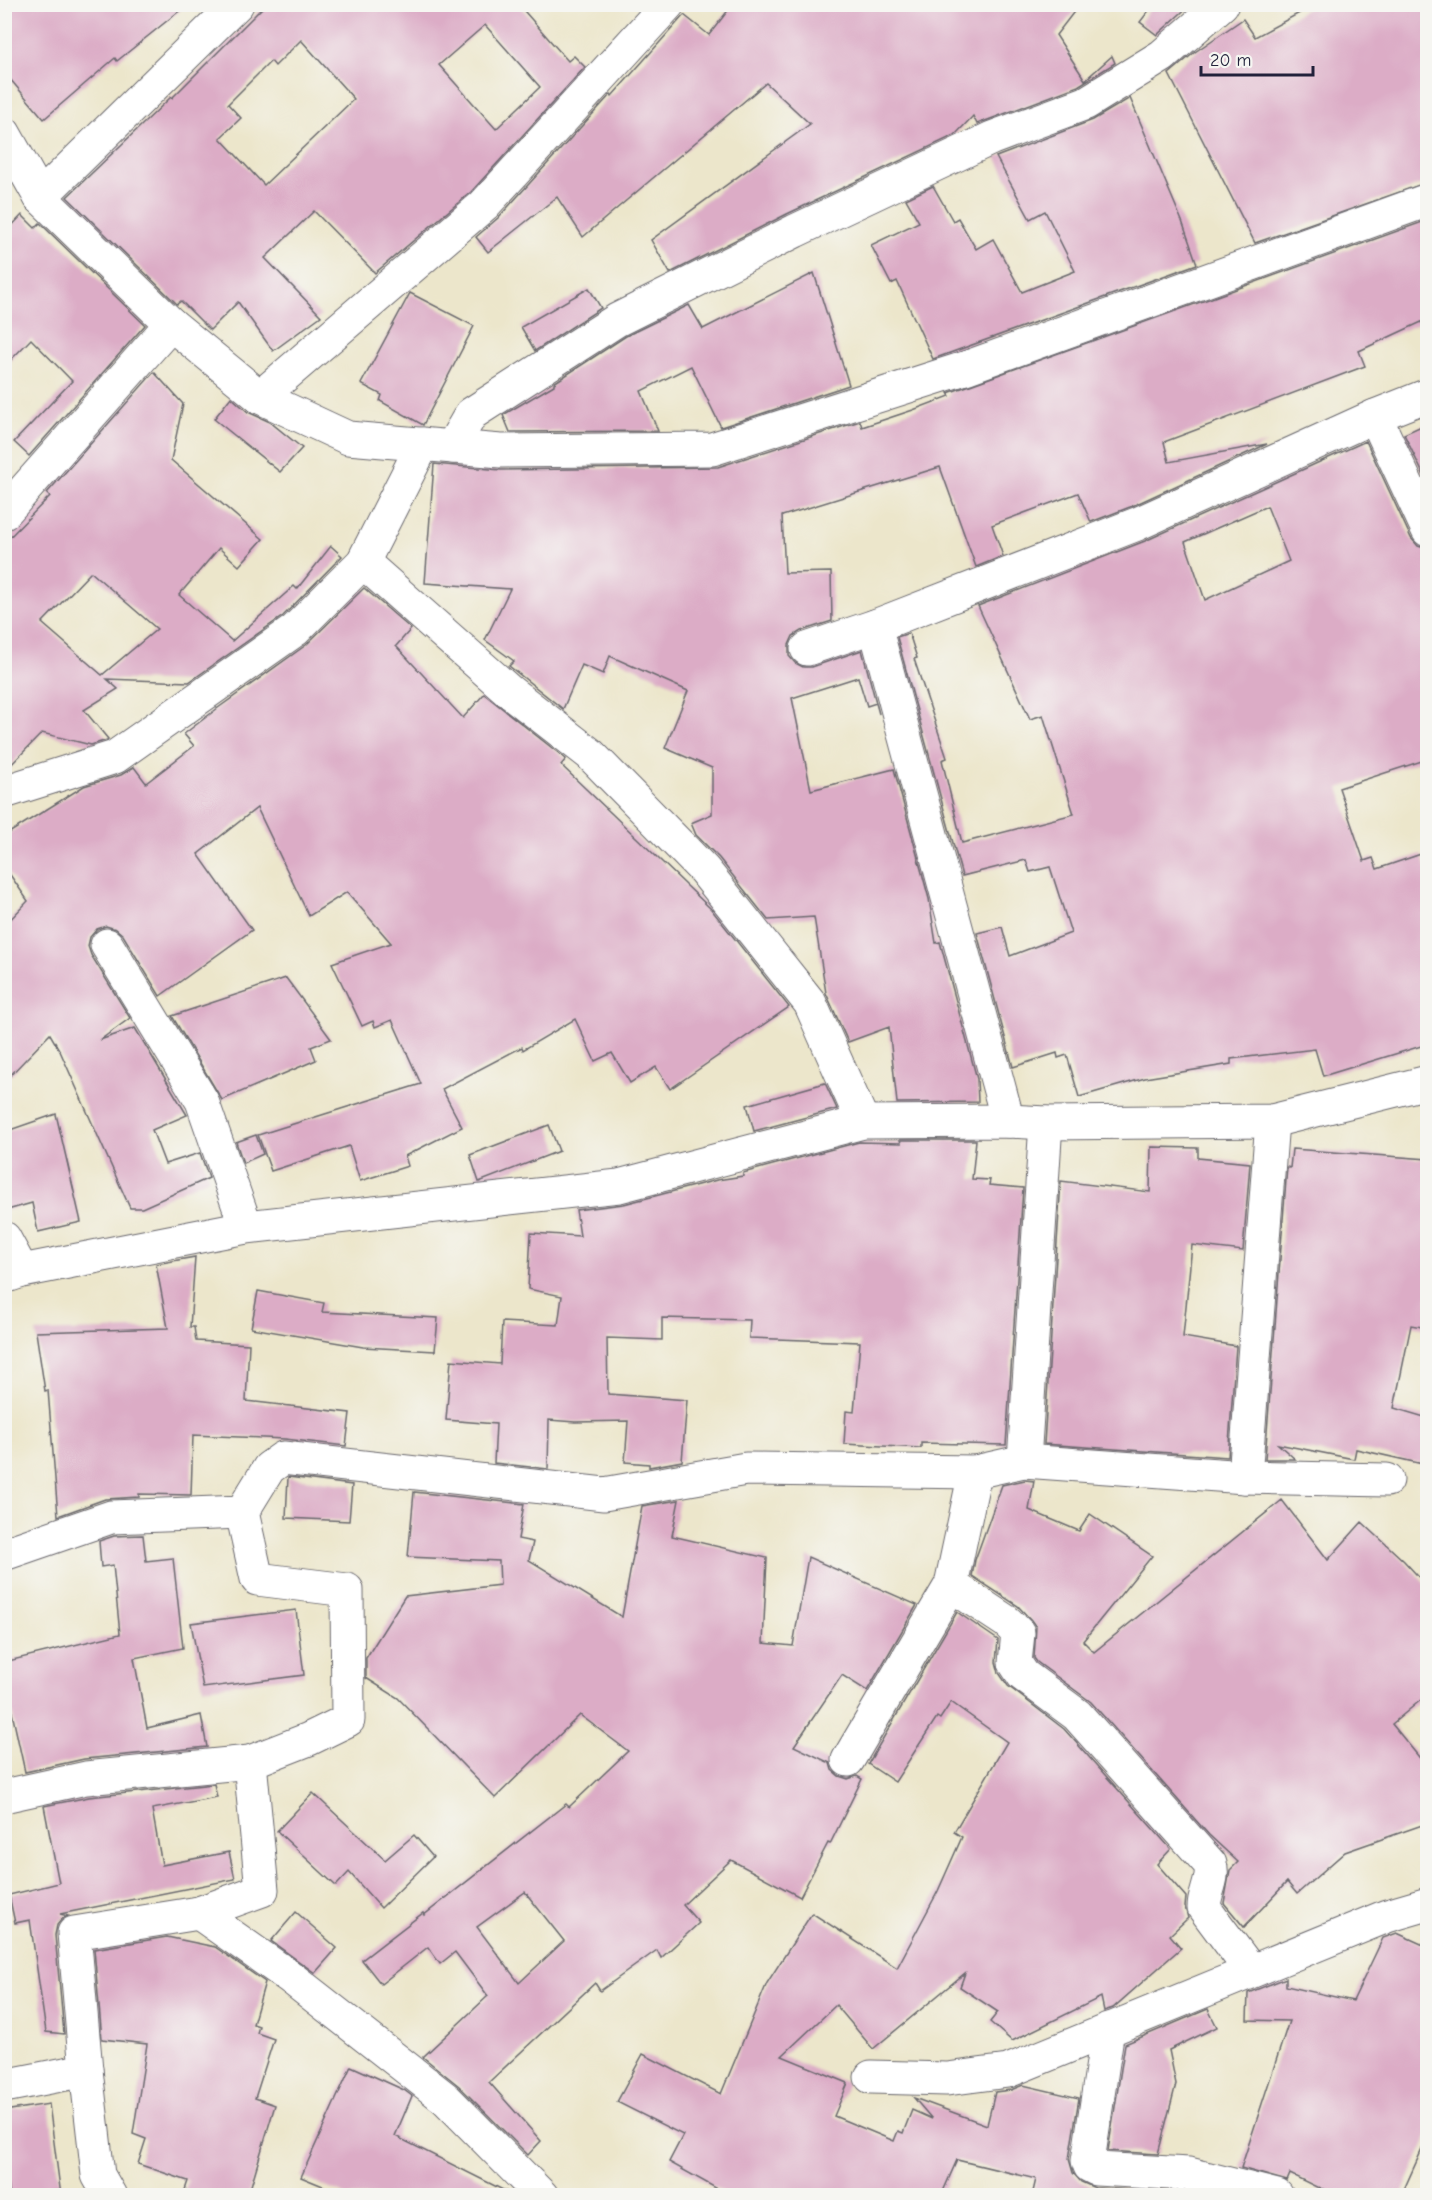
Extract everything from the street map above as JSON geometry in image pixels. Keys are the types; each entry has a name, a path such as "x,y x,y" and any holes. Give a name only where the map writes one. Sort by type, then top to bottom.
{"street":[{"path":"40,196 237,4"},
{"path":"260,397 484,204 668,4"},
{"path":"4,792 115,757 295,630 363,562 437,445 471,414 616,320 795,231 992,138 1086,103 1162,56 1222,4"},
{"path":"4,133 40,196 171,324 260,397 348,438 501,451 712,450 968,367 1428,200"},
{"path":"4,513 171,324"},
{"path":"807,649 875,626 1137,524 1375,416 1428,395"},
{"path":"1375,416 1428,530"},
{"path":"363,562 509,691 590,754 704,870 810,1003 863,1122"},
{"path":"875,626 1008,1121"},
{"path":"106,945 202,1101 246,1227"},
{"path":"4,1238 13,1274 246,1227 620,1186 863,1122 1272,1121 1428,1082"},
{"path":"1245,1477 1272,1121"},
{"path":"1024,1461 1046,1123"},
{"path":"4,1796 86,1778 250,1762 309,1739 348,1720 347,1590 257,1579 242,1512 268,1468 283,1458 604,1494 746,1469 975,1472 1024,1461 1245,1477 1388,1480"},
{"path":"848,1760 951,1585 975,1472"},
{"path":"4,1554 111,1517 242,1512"},
{"path":"951,1585 1007,1622 1018,1633 1015,1663 1023,1675 1077,1715 1210,1864 1213,1872 1204,1900 1204,1908 1251,1971"},
{"path":"110,2196 98,2175 74,1934 199,1913 262,1890 250,1762"},
{"path":"871,2076 947,2079 1008,2071 1387,1916 1428,1904"},
{"path":"199,1913 290,1977 446,2099 542,2196"},
{"path":"1108,2029 1088,2161 1090,2166 1096,2169 1189,2174 1277,2196"},
{"path":"4,2086 86,2070"}],"building":[{"path":"4,4 188,4 117,61 115,58 44,119 4,72"},
{"path":"266,4 518,4 568,61 574,56 585,67 471,192 375,273 314,211 265,258 321,316 273,351 238,302 210,330 181,301 177,304 67,197 172,98","holes":["485,25 540,87 496,129 439,65","301,40 354,99 264,185 220,138 241,118 228,104 271,61 275,66"]},
{"path":"733,4 1080,4 1056,35 1085,80 1112,56 1115,63 1078,86 977,124 973,116 955,135 787,214 670,273 651,240 810,124 766,83 583,237 557,197 488,252 476,237 498,218 684,15 709,35"},
{"path":"1154,4 1191,4 1157,35 1140,22"},
{"path":"1316,4 1428,4 1428,182 1255,243 1169,74 1195,52 1243,19 1255,37"},
{"path":"1130,98 1182,221 1197,264 933,359 897,281 891,284 871,245 919,222 906,199 933,186 953,221 958,218 976,249 993,239 1022,292 1075,271 1045,211 1030,219 996,157 1093,120"},
{"path":"22,215 35,228 40,223 145,325 29,456 14,442 72,381 31,339 4,367 4,234"},
{"path":"1428,220 1428,319 1359,351 1365,366 1164,442 1169,462 1267,444 1130,507 1091,522 1078,493 992,525 1003,556 976,567 940,467 782,516 785,573 831,572 832,621 793,636 789,645 789,656 803,667 812,667 862,650 879,714 876,703 867,706 858,677 792,698 811,790 894,769 929,899 936,943 940,942 977,1079 978,1102 897,1103 889,1027 848,1042 826,993 814,917 768,920 719,858 696,835 691,823 712,814 712,768 665,748 688,691 610,656 603,674 582,665 563,709 509,666 514,661 485,640 510,589 425,583 434,464 501,470 718,467 860,421 862,427 913,410 950,396 948,393"},
{"path":"814,273 849,385 721,427 691,366 641,391 658,431 510,432 503,415 554,385 626,336 689,305 703,329"},
{"path":"589,288 601,308 535,351 521,327"},
{"path":"410,293 474,326 423,425 380,401 382,395 361,384"},
{"path":"154,372 183,404 171,460 263,539 239,566 219,548 179,595 232,641 294,586 297,589 331,546 342,556 283,616 189,682 107,679 118,689 84,710 107,740 91,745 42,733 4,772 4,543 50,496 47,493","holes":["91,572 157,629 102,675 42,623"]},
{"path":"231,397 248,412 270,422 302,448 280,472 214,419"},
{"path":"1428,423 1428,484 1404,434"},
{"path":"1366,441 1411,538 1418,546 1428,549 1428,759 1339,788 1364,861 1373,858 1377,869 1421,854 1428,873 1428,1044 1323,1076 1315,1049 1231,1059 1231,1064 1145,1078 1079,1097 1067,1055 1058,1058 1057,1053 1013,1067 977,933 1002,927 1010,956 1071,933 1050,867 1030,872 1026,860 962,876 897,637 909,633 917,658 914,659 947,758 942,760 962,843 1074,814 1043,715 1030,719 978,606 1145,541","holes":["1267,506 1289,561 1205,600 1185,542"]},
{"path":"364,588 411,629 396,646 463,718 484,694 566,759 561,765 711,909 789,1007 670,1089 656,1067 630,1083 612,1053 595,1061 575,1019 523,1050 522,1047 442,1089 462,1127 405,1156 408,1166 360,1181 349,1146 271,1171 258,1135 421,1084 392,1020 375,1027 373,1021 362,1026 332,963 391,943 347,892 309,916 257,808 198,854 252,930 160,996 123,935 116,929 106,926 97,929 90,937 88,946 91,955 130,1018 100,1040 135,1028 187,1115 152,1130 165,1164 200,1153 209,1178 142,1208 130,1208 60,1051 50,1034 4,1082 4,926 28,901 4,866 4,836 84,786 121,775 134,767 146,783 194,746 184,734 306,645"},
{"path":"286,978 331,1039 311,1047 316,1060 222,1100 172,1016"},
{"path":"825,1083 837,1109 754,1131 747,1105"},
{"path":"56,1114 81,1222 38,1232 32,1203 4,1211 4,1132"},
{"path":"549,1125 559,1151 479,1182 470,1155"},
{"path":"256,1135 263,1154 243,1163 236,1142"},
{"path":"900,1140 976,1140 972,1179 990,1180 989,1185 1023,1188 1006,1445 921,1443 921,1448 844,1444 846,1411 854,1412 860,1342 749,1338 750,1320 662,1318 662,1340 607,1338 608,1394 687,1400 682,1461 649,1467 649,1464 625,1462 628,1421 549,1420 548,1469 494,1463 496,1424 446,1420 451,1360 500,1364 502,1322 558,1325 562,1296 528,1289 531,1233 580,1236 576,1210 624,1204 717,1180 743,1176 743,1173 859,1142 901,1143"},
{"path":"1151,1147 1198,1148 1198,1158 1250,1163 1243,1251 1192,1245 1183,1337 1236,1346 1228,1457 1044,1444 1061,1181 1150,1192"},
{"path":"1292,1149 1428,1159 1428,1328 1411,1325 1394,1408 1428,1418 1428,1448 1423,1464 1356,1449 1354,1459 1278,1444 1295,1459 1265,1459 1287,1167 1290,1168"},
{"path":"195,1257 190,1327 194,1327 196,1341 249,1344 246,1401 350,1413 346,1446 285,1439 193,1435 191,1495 139,1494 139,1497 105,1499 58,1516 48,1390 45,1391 36,1332 168,1328 156,1264"},
{"path":"258,1291 324,1303 322,1312 438,1318 435,1351 363,1347 251,1328"},
{"path":"288,1477 352,1485 349,1521 286,1518"},
{"path":"1025,1480 1034,1481 1029,1510 1079,1531 1090,1514 1152,1556 1083,1641 1094,1652 1282,1500 1328,1560 1362,1522 1428,1587 1428,1694 1392,1724 1428,1768 1428,1823 1345,1852 1297,1894 1287,1882 1244,1927 1224,1903 1230,1870 1238,1862 1209,1835 1091,1702 1037,1662 1034,1658 1036,1627 1018,1606 972,1576 975,1560 1002,1485"},
{"path":"414,1492 524,1504 518,1539 533,1542 529,1560 622,1617 642,1506 679,1500 672,1536 767,1558 763,1643 793,1646 808,1557 917,1605 867,1691 842,1675 794,1746 830,1763 832,1770 839,1776 848,1779 857,1776 862,1779 830,1844 828,1843 800,1897 731,1860 683,1905 699,1923 661,1958 657,1950 600,1991 595,1983 489,2082 541,2141 528,2155 459,2086 423,2057 488,1996 455,1952 440,1964 428,1947 381,1984 362,1960 423,1913 424,1915 566,1804 569,1807 628,1751 580,1715 495,1798 398,1698 366,1678 366,1658 405,1596 500,1585 499,1561 408,1557","holes":["525,1892 564,1941 519,1983 477,1927"]},
{"path":"143,1535 146,1561 173,1558 183,1648 134,1658 147,1728 201,1715 207,1747 84,1759 25,1772 9,1699 4,1701 4,1662 120,1634 113,1565 101,1567 99,1541 114,1536"},
{"path":"296,1610 304,1675 203,1688 191,1623"},
{"path":"957,1612 998,1640 996,1662 999,1673 1008,1686 1064,1729 1171,1849 1157,1864 1186,1897 1185,1907 1188,1918 1170,1935 1181,1948 1113,2008 1104,2011 1101,1997 1012,2041 990,2022 998,2012 960,1987 965,1973 873,2049 836,2005 782,2056 848,2083 834,2116 894,2141 898,2131 903,2133 912,2110 932,2119 914,2098 987,2125 995,2092 1011,2090 1023,2085 1079,2098 1069,2159 1073,2173 1081,2182 1095,2188 1186,2193 1198,2196 1032,2196 1036,2179 957,2160 941,2196 730,2196 669,2162 683,2135 617,2102 643,2054 721,2094 767,1983 812,1913 897,1968 938,1891 962,1837 954,1832 1007,1742 951,1702 940,1719 937,1717 895,1782 868,1764"},
{"path":"214,1784 217,1797 152,1809 162,1865 229,1852 235,1879 60,1914 68,1916 57,1925 55,1935 64,2034 46,2032 30,1920 15,1923 9,1895 59,1883 44,1806 89,1797"},
{"path":"313,1793 385,1860 414,1835 433,1857 381,1908 349,1872 336,1886 277,1831"},
{"path":"296,1912 337,1948 315,1973 271,1941"},
{"path":"1397,1933 1428,1947 1428,2136 1401,2196 1335,2196 1290,2174 1287,2181 1241,2168 1289,2021 1247,2020 1248,1993 1286,1978 1286,1986 1353,2001 1383,1938"},
{"path":"167,1937 215,1947 265,1982 253,2024 259,2026 257,2033 274,2039 255,2098 275,2105 248,2196 183,2196 188,2181 138,2164 146,2139 133,2134 147,2044 102,2039 94,1949"},
{"path":"1208,2009 1217,2027 1169,2050 1176,2084 1158,2154 1108,2151 1125,2044"},
{"path":"351,2066 404,2090 412,2096 395,2136 515,2196 347,2196 301,2177"},
{"path":"49,2104 61,2196 10,2196 4,2156 4,2111"}]}
